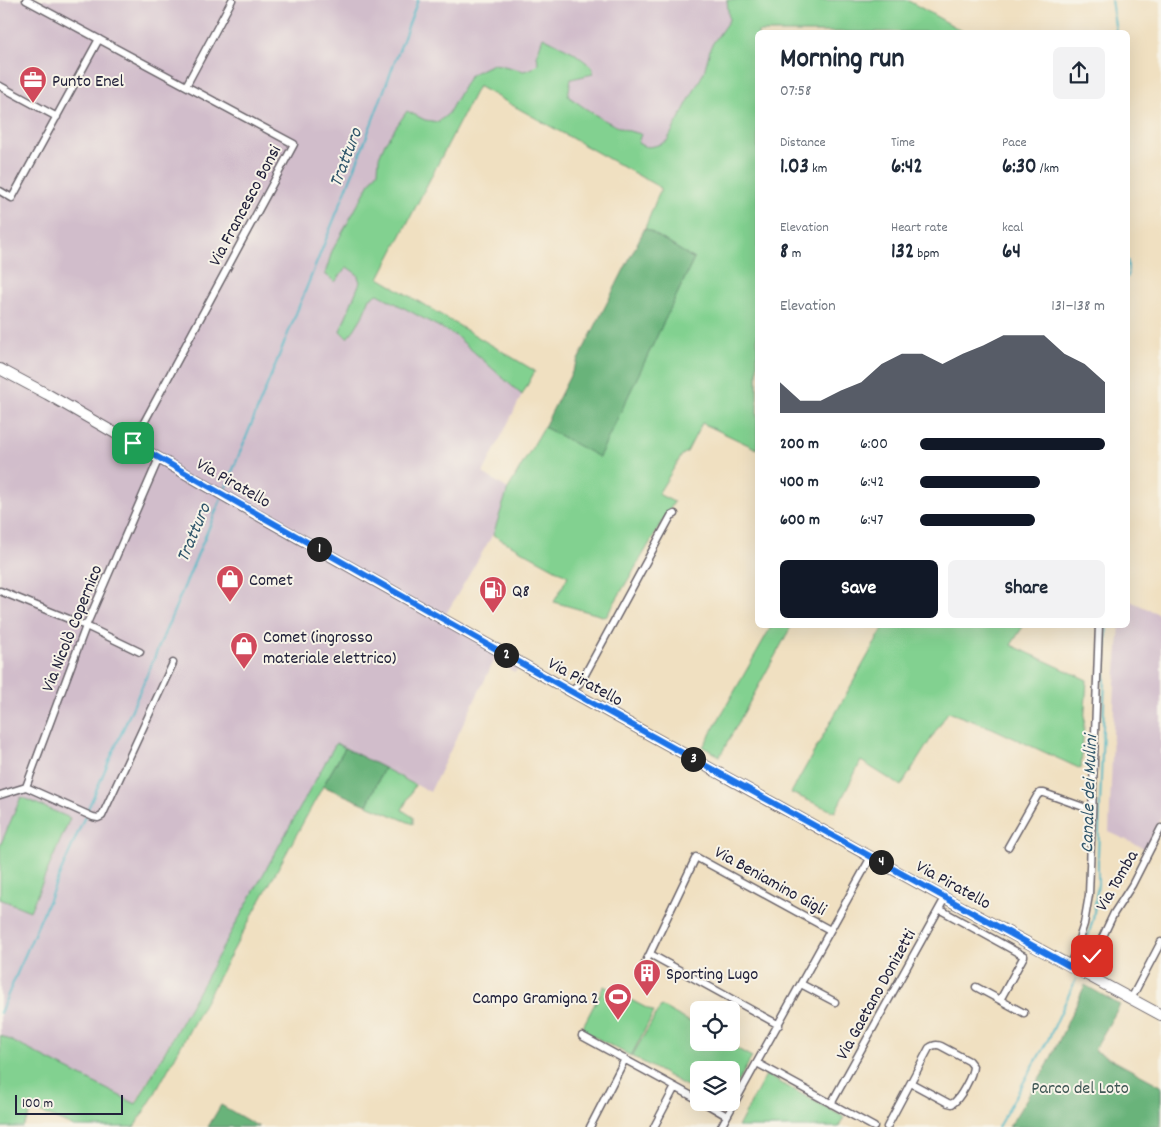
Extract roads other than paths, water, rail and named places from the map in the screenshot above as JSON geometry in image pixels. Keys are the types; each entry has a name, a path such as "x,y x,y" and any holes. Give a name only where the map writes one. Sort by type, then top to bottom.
{"main road":[{"name":"Via Piratello","path":"0,369 572,692 1161,1015"}],"street":[{"name":"Via Francesco Bonsi","path":"26,0 294,144 133,443"},
{"path":"186,86 232,0"},
{"path":"0,191 12,198 99,39"},
{"path":"0,86 57,117"},
{"name":"Via Nicolò Copernico","path":"26,787 86,626 159,458"},
{"path":"572,692 582,680 671,516 675,514"},
{"path":"0,591 86,626 140,652"},
{"path":"1070,966 1084,924 1089,895 1099,628"},
{"path":"0,795 26,787 93,817 98,818 102,816 173,662"},
{"path":"1008,847 1040,793 1092,810"},
{"name":"Via Tomba","path":"1084,974 1114,913 1132,885 1161,828"},
{"name":"Via Beniamino Gigli","path":"650,954 696,857 830,930"},
{"path":"721,1127 870,857"},
{"name":"Via Gaetano Donizetti","path":"831,1104 945,898"},
{"path":"939,909 1024,956 1000,1000"},
{"path":"1131,999 1161,942"},
{"path":"642,970 650,954 778,1025"},
{"path":"801,984 835,1002"},
{"path":"976,987 1024,1013"},
{"path":"582,1036 690,1095"},
{"path":"887,1127 929,1048 939,1045 969,1061 973,1066 972,1074 957,1100 952,1104 911,1083"},
{"path":"590,1127 624,1059"},
{"path":"757,1064 831,1104 863,1124 874,1127"},
{"path":"654,1127 675,1087"},
{"path":"718,1111 727,1116"}],"waterway":[{"name":"Tratturo","path":"224,492 354,170 418,0"},
{"name":"Canale dei Mulini","path":"1111,0 1116,30"},
{"name":"Tratturo","path":"87,811 221,499"},
{"name":"Canale dei Mulini","path":"1081,962 1093,919 1098,884 1107,628"},
{"name":"Tratturo","path":"0,1013 85,816"},
{"name":"Canale dei Mulini","path":"998,1127 1048,1040 1076,979"}],"place":[{"name":"Punto Enel","path":"33,104"},
{"name":"Comet","path":"230,603"},
{"name":"Q8","path":"493,614"},
{"name":"Comet (ingrosso materiale elettrico)","path":"244,670"},
{"name":"Sporting Lugo","path":"647,997"},
{"name":"Campo Gramigna 2","path":"618,1021"}],"park label":[{"name":"Parco del Loto","path":"1080,1087"}]}
